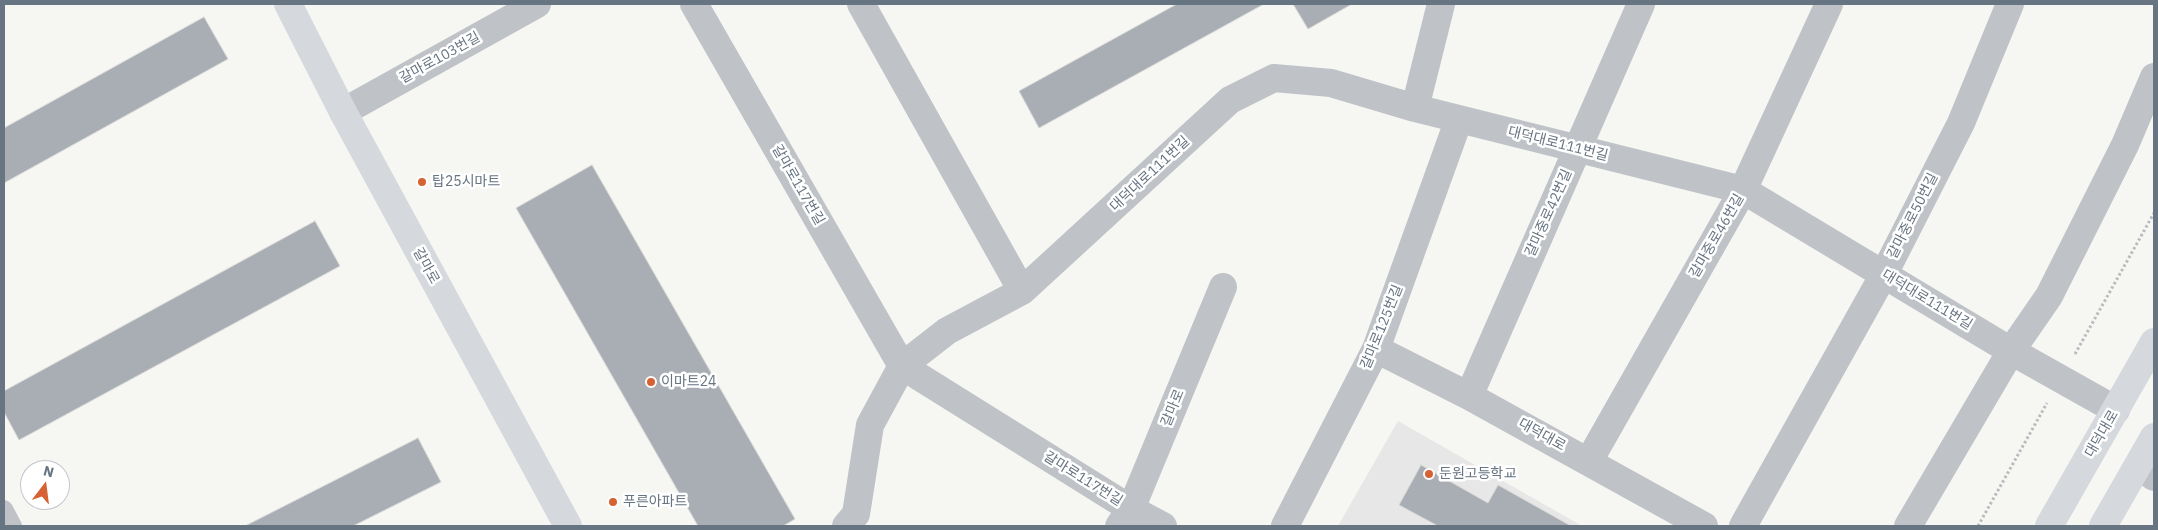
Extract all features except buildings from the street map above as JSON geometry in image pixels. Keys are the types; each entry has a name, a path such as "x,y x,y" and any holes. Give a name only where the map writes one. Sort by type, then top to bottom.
{"main road":[{"name":"갈마로","path":"288,4 343,112 568,526"},
{"name":"대덕대로","path":"2049,526 2154,342"},
{"path":"2103,526 2146,472 2154,437"}],"street":[{"name":"갈마로103번길","path":"343,112 537,4"},
{"name":"갈마로117번길","path":"694,4 902,366 1125,518 1163,526"},
{"path":"861,4 1022,291"},
{"path":"1415,108 1441,4"},
{"name":"갈마중로42번길","path":"1469,396 1641,4"},
{"name":"갈마중로46번길","path":"1589,461 1743,190 1829,4"},
{"name":"갈마중로50번길","path":"1743,526 1884,274 1961,123 2010,4"},
{"path":"1908,526 2011,351 2049,296 2124,145 2154,77"},
{"name":"대덕대로111번길","path":"902,366 946,331 1022,291 1230,100 1274,78 1331,83 1415,108 1743,190 2011,351 2116,410"},
{"name":"갈마로125번길","path":"1285,526 1376,350 1459,119"},
{"name":"갈마로","path":"1125,518 1223,287"},
{"name":"대덕대로","path":"1376,350 1469,396 1704,526"},
{"path":"846,526 856,514 870,425 902,366"}],"lane":[{"path":"4,509 13,526"}],"shaded area":[{"name":"둔원고등학교","path":"1398,421 1582,526 1338,526"}],"place":[{"name":"탑25시마트","path":"422,182"},
{"name":"이마트24","path":"651,382"},
{"name":"둔원고등학교","path":"1429,474"},
{"name":"푸른아파트","path":"613,502"}]}
